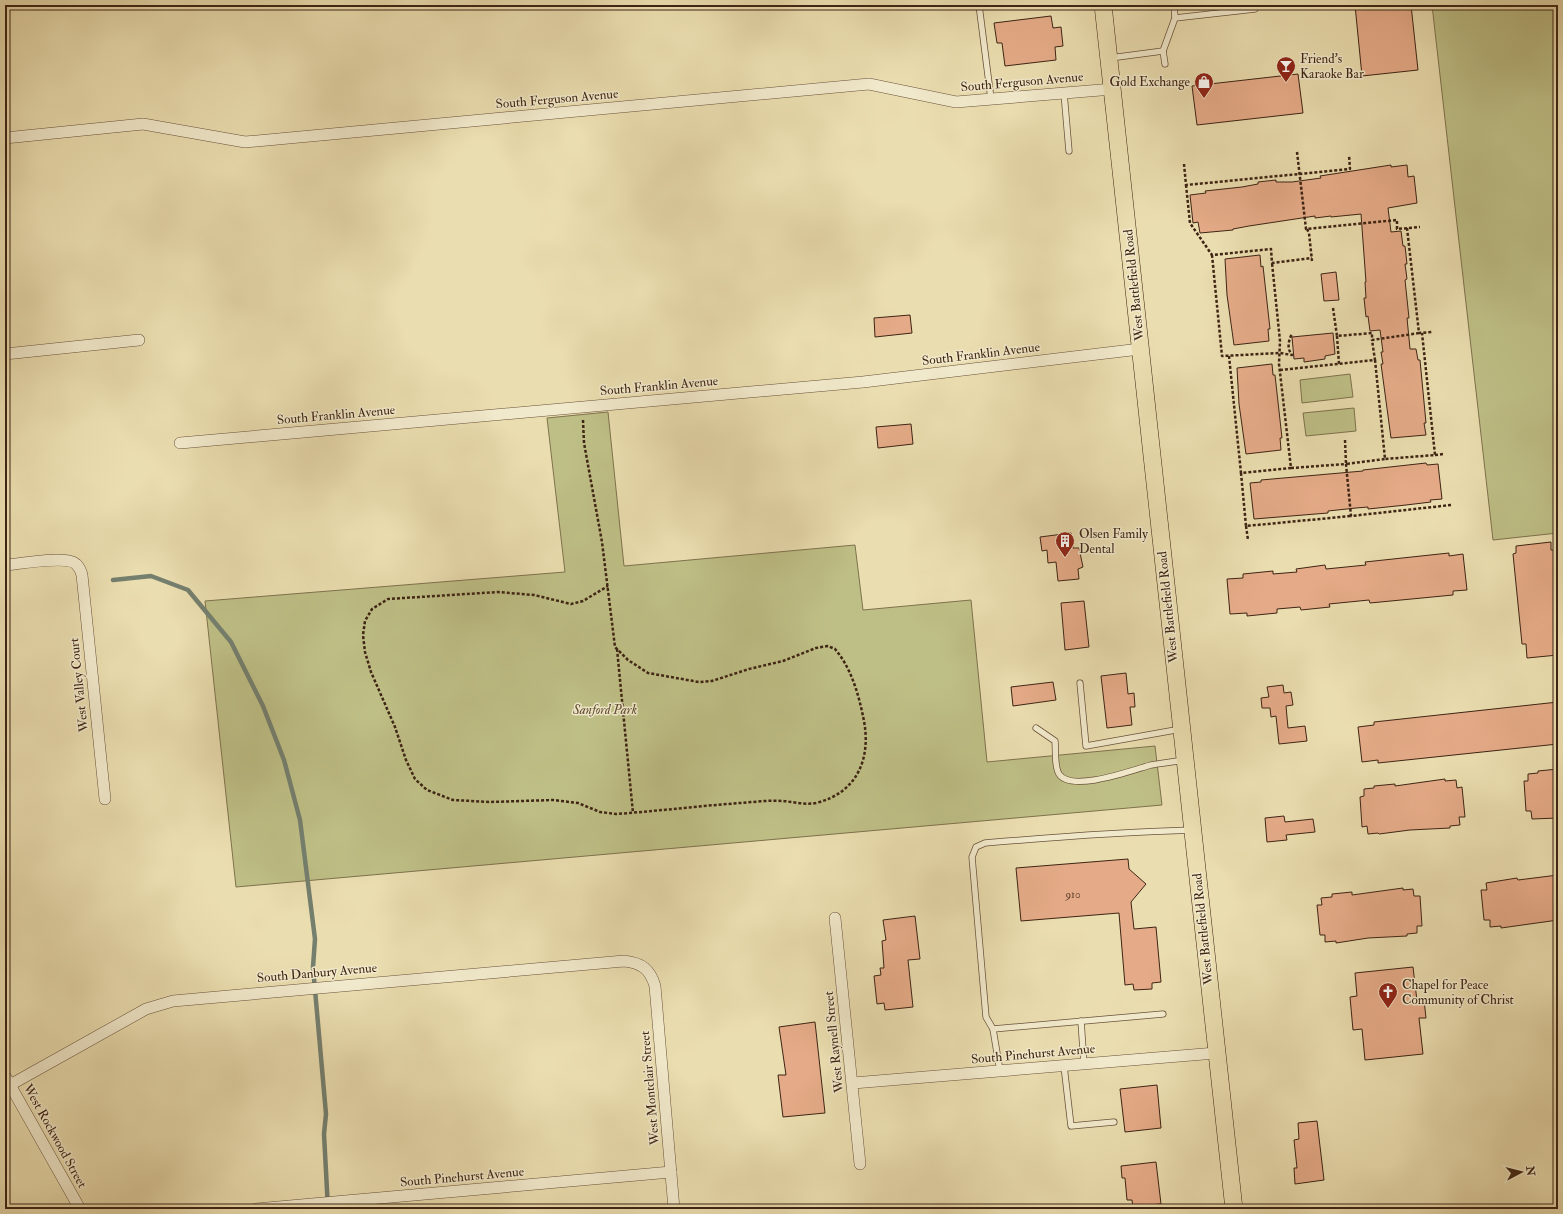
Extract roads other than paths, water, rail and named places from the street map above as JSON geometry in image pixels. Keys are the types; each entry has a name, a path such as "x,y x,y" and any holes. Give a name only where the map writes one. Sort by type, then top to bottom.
{"main road":[{"name":"West Battlefield Road","path":"1103,5 1234,1209"}],"street":[{"name":"South Ferguson Avenue","path":"5,138 143,124 244,142 869,84 956,102 1112,89"},
{"path":"5,354 139,340"},
{"name":"South Franklin Avenue","path":"180,443 863,382 1140,349"},
{"name":"West Valley Court","path":"5,565 64,559 76,564 80,569 82,575 105,799"},
{"name":"West Raynell Street","path":"835,918 860,1164"},
{"name":"South Danbury Avenue","path":"8,1080 146,1009 159,1004 188,998 624,961 636,962 645,966"},
{"name":"West Montclair Street","path":"645,966 652,975 655,986 674,1209"},
{"name":"South Pinehurst Avenue","path":"853,1084 1216,1053"},
{"name":"West Rockwood Street","path":"8,1080 80,1209"},
{"name":"South Pinehurst Avenue","path":"256,1209 671,1172"}],"lane":[{"path":"979,5 991,99"},
{"path":"1165,64 1163,51 1175,18 1174,5"},
{"path":"1175,18 1255,9"},
{"path":"1109,58 1163,51"},
{"path":"1064,93 1069,151"},
{"path":"1080,683 1086,746 1181,728"},
{"path":"1036,728 1055,741 1057,770 1063,778 1072,781 1101,779 1152,765 1184,760"},
{"path":"1000,1071 993,1029 986,1017 972,857 976,847 985,843 1083,835 1192,830"},
{"path":"993,1029 1163,1014"},
{"path":"1081,1021 1084,1064"},
{"path":"1064,1066 1071,1126 1114,1122"}],"waterway":[{"path":"113,580 151,576 188,590 231,642 263,706 284,760 300,820 315,939 313,967 326,1114 324,1134 328,1209"}],"place":[{"name":"Friend's Karaoke Bar","path":"1286,83"},
{"name":"Gold Exchange","path":"1204,99"},
{"name":"Olsen Family Dental","path":"1065,558"},
{"name":"Chapel for Peace Community of Christ","path":"1388,1009"}],"park label":[{"name":"Sanford Park","path":"605,710"}]}
